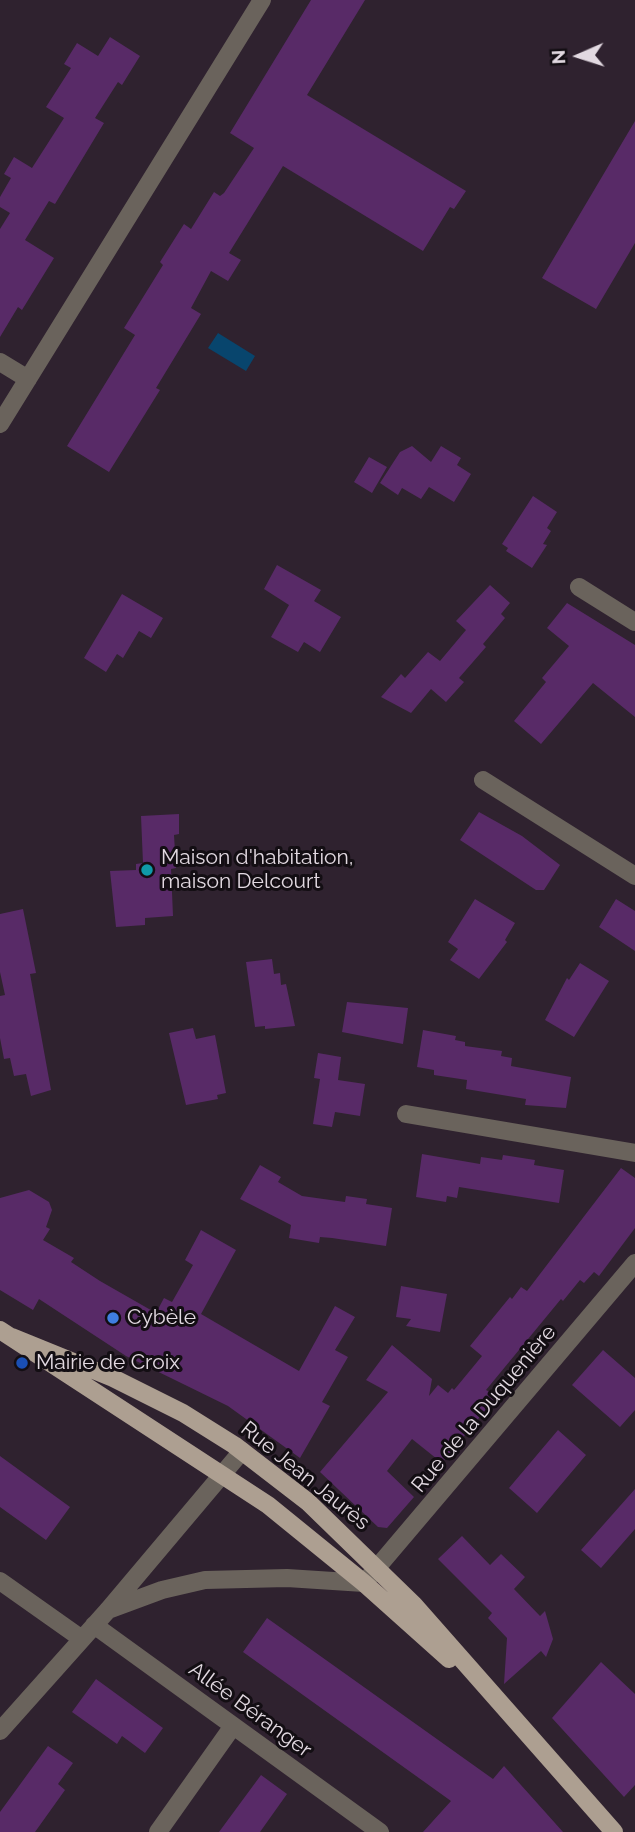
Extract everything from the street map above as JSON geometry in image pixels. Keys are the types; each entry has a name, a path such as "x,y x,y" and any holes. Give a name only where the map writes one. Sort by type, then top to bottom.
{"main road":[{"name":"Rue Jean Jaurès","path":"6,1334 223,1474 297,1528 364,1583 515,1722"},
{"name":"Rue Jean Jaurès","path":"6,1334 125,1383 242,1451 308,1502 378,1568 439,1632 614,1832"}],"street":[{"path":"0,424 262,0"},
{"path":"0,362 28,379"},
{"path":"579,587 635,622"},
{"path":"483,780 635,876"},
{"path":"406,1114 635,1153"},
{"name":"Rue de la Duquenière","path":"364,1583 635,1263"},
{"path":"0,1731 108,1610 242,1451"},
{"path":"108,1610 162,1590 205,1580 287,1578 364,1583"},
{"path":"0,1581 82,1639"},
{"name":"Allée Béranger","path":"94,1625 380,1832"},
{"path":"158,1832 233,1726"}],"water":[{"path":"218,333 255,356 246,371 208,348"}],"building":[{"path":"311,0 365,0 307,95 466,191 454,209 450,207 423,251 283,166 229,253 241,260 228,281 211,271 191,308 201,314 156,388 160,390 109,472 67,446 135,335 124,328 163,265 160,262 184,224 191,229 214,192 220,196 224,193 254,148 230,133"},
{"path":"110,37 140,56 122,85 118,82 95,118 104,123 55,204 49,201 25,240 54,258 22,310 18,307 0,337 0,229 10,213 0,207 0,197 11,178 4,174 14,157 32,168 64,118 46,107 71,68 64,64 77,43 98,56"},
{"path":"635,121 635,243 596,309 542,278"},
{"path":"412,446 431,462 441,446 461,458 457,465 471,474 454,502 429,487 421,499 402,488 398,495 380,483 400,452"},
{"path":"369,457 387,467 372,493 354,482"},
{"path":"533,496 557,512 547,528 551,531 543,544 547,545 532,568 506,551 508,548 502,544"},
{"path":"277,565 321,590 314,601 341,617 320,652 304,642 298,652 271,637 289,605 264,589"},
{"path":"490,585 510,603 501,614 505,618 483,644 486,647 459,678 464,682 446,702 431,689 411,713 381,697 401,674 405,678 428,652 440,661 466,630 456,621"},
{"path":"122,594 163,618 151,638 139,631 123,658 117,654 106,672 84,658"},
{"path":"567,603 635,645 635,717 593,683 541,744 514,721 546,682 542,678 569,646 547,628"},
{"path":"479,812 522,836 560,865 544,890 536,890 460,840"},
{"name":"Maison d'habitation, maison Delcourt","path":"179,814 179,834 174,835 176,868 171,869 173,916 145,918 145,925 116,927 110,871 136,870 136,864 143,863 141,816"},
{"path":"475,899 515,923 505,940 507,942 479,979 450,960 458,949 448,942"},
{"path":"616,899 635,911 635,951 599,927"},
{"path":"23,909 36,973 30,974 51,1090 31,1096 26,1074 14,1076 10,1058 4,1059 0,1038 0,996 5,995 0,972 0,914"},
{"path":"272,959 274,974 280,973 281,985 286,984 295,1026 265,1029 265,1026 255,1027 246,962"},
{"path":"580,963 609,981 574,1037 545,1020 567,978 569,980"},
{"path":"347,1002 408,1008 403,1044 342,1032"},
{"path":"193,1028 196,1039 215,1035 226,1093 217,1095 218,1099 186,1105 169,1033"},
{"path":"423,1030 456,1036 455,1040 465,1042 465,1046 502,1051 501,1056 512,1058 511,1066 571,1077 566,1108 525,1105 526,1099 466,1089 467,1080 434,1075 434,1070 417,1067"},
{"path":"318,1053 341,1057 338,1080 365,1084 360,1116 335,1112 332,1127 313,1124 320,1079 314,1078"},
{"path":"422,1154 480,1164 481,1157 502,1160 503,1155 535,1160 534,1165 564,1170 559,1203 459,1187 457,1198 447,1196 446,1202 416,1197"},
{"path":"260,1165 281,1177 278,1182 302,1196 345,1202 346,1196 367,1199 366,1204 392,1208 386,1246 320,1237 319,1243 289,1238 291,1225 240,1199"},
{"path":"621,1168 635,1178 635,1228 599,1276 594,1272 584,1283 580,1280 563,1301 561,1299 486,1390 497,1396 442,1463 412,1439 387,1471 414,1497 387,1528 378,1527 320,1472 388,1392 366,1380 392,1345 432,1379 429,1396 438,1385 448,1393 452,1388 454,1390 482,1356 470,1346 510,1297 512,1299 521,1287 527,1291"},
{"path":"29,1190 49,1202 52,1210 46,1227 50,1229 43,1240 74,1258 71,1262 100,1281 156,1313 164,1298 172,1302 193,1265 185,1260 201,1230 236,1250 201,1314 299,1371 335,1306 355,1317 335,1350 348,1357 322,1402 330,1406 300,1458 228,1406 126,1356 39,1299 33,1310 0,1290 0,1198"},
{"path":"401,1286 447,1294 440,1332 406,1326 411,1319 396,1317"},
{"path":"603,1350 635,1378 635,1410 620,1427 572,1385"},
{"path":"558,1430 586,1455 537,1513 509,1488"},
{"path":"0,1456 70,1507 46,1540 0,1507"},
{"path":"635,1489 635,1529 601,1568 581,1550"},
{"path":"462,1536 490,1565 501,1554 525,1577 514,1589 540,1616 545,1611 553,1639 546,1657 541,1651 504,1684 507,1638 488,1618 492,1613 438,1559"},
{"path":"267,1618 493,1779 504,1766 563,1832 423,1832 451,1801 243,1652"},
{"path":"601,1662 635,1694 635,1785 624,1797 552,1718"},
{"path":"96,1679 163,1728 145,1753 122,1736 117,1744 72,1712"},
{"path":"48,1746 73,1763 58,1784 65,1790 35,1832 0,1832 0,1812"},
{"path":"261,1775 287,1794 260,1832 219,1832"}],"place":[{"name":"Maison d'habitation, maison Delcourt","path":"147,870"},
{"name":"Cybèle","path":"113,1318"},
{"name":"Mairie de Croix","path":"22,1363"}]}
